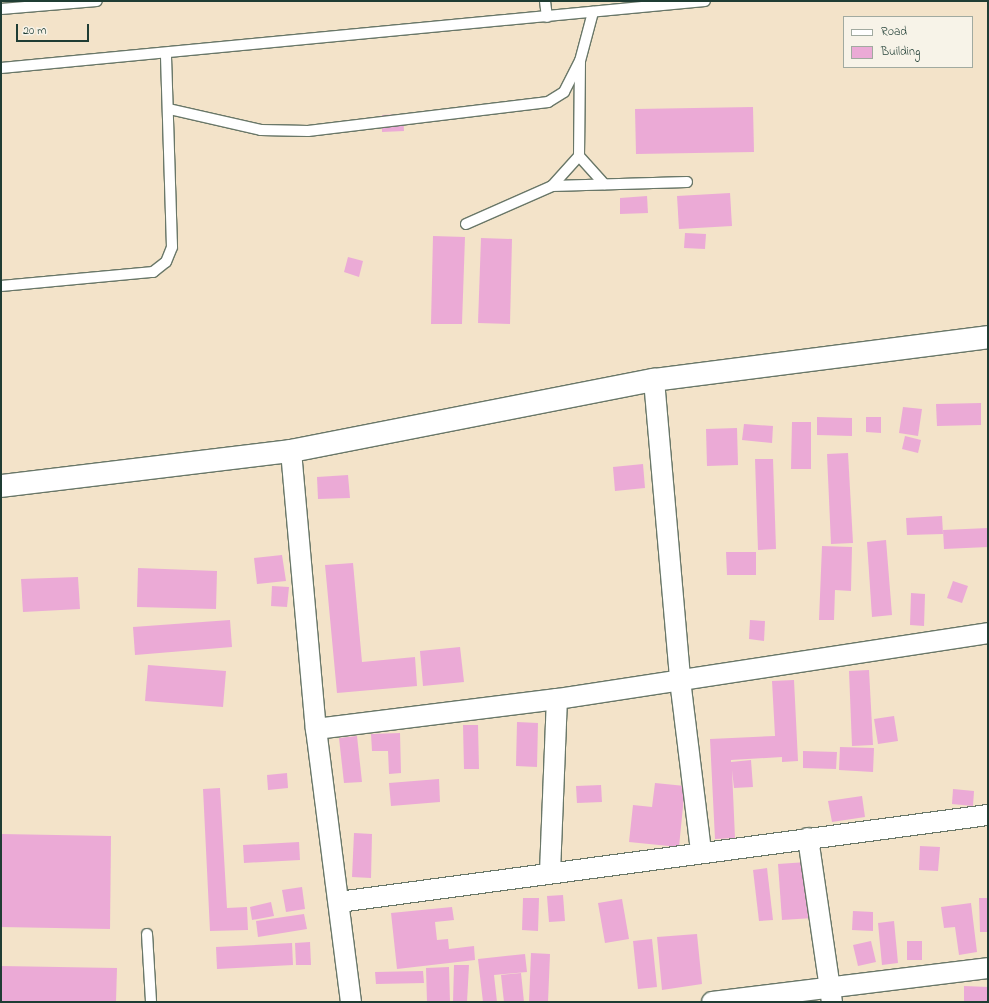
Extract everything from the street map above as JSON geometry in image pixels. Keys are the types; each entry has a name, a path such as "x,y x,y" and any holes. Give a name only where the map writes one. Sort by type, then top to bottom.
{"street":[{"path":"1,486 291,450 654,380 988,337"},
{"path":"654,380 680,680 701,852"},
{"path":"291,450 316,729 351,1002"},
{"path":"316,729 557,699 988,633"},
{"path":"550,872 557,699"},
{"path":"339,902 550,872 988,815"},
{"path":"808,838 830,995"},
{"path":"712,1002 830,995 988,968"}],"lane":[{"path":"1,9 97,1"},
{"path":"545,1 547,17"},
{"path":"1,68 705,1"},
{"path":"168,108 261,130 308,131 548,102 564,92 580,61 593,12"},
{"path":"1,286 153,272 166,262 172,247 166,53"},
{"path":"552,186 579,156 580,61"},
{"path":"579,156 604,184"},
{"path":"466,224 552,186 687,182"},
{"path":"147,934 151,1002"}],"building":[{"path":"753,107 754,152 636,154 635,109"},
{"path":"403,114 404,131 382,132 382,115"},
{"path":"730,193 732,226 679,229 677,196"},
{"path":"647,196 648,213 620,214 620,198"},
{"path":"685,233 706,234 705,249 684,248"},
{"path":"433,236 465,237 462,324 431,324"},
{"path":"481,238 512,239 510,324 478,323"},
{"path":"348,257 363,261 359,277 344,272"},
{"path":"981,403 981,425 937,426 936,404"},
{"path":"903,407 922,409 918,436 899,433"},
{"path":"817,417 852,418 852,436 817,435"},
{"path":"866,417 881,417 881,433 866,432"},
{"path":"792,422 811,422 811,469 791,469"},
{"path":"744,424 773,426 772,443 742,440"},
{"path":"737,428 738,465 707,466 706,429"},
{"path":"905,436 921,440 918,453 902,449"},
{"path":"848,453 853,543 831,544 827,454"},
{"path":"755,459 773,459 776,549 758,550"},
{"path":"643,464 645,488 615,491 613,467"},
{"path":"348,475 350,498 318,499 317,477"},
{"path":"942,516 943,534 907,535 906,518"},
{"path":"988,528 988,547 944,549 943,530"},
{"path":"886,540 892,615 872,617 867,542"},
{"path":"822,546 852,547 851,591 835,590 834,620 819,620"},
{"path":"726,552 756,552 756,575 727,575"},
{"path":"282,555 286,581 257,584 254,558"},
{"path":"353,563 362,662 415,657 417,686 337,693 325,565"},
{"path":"138,568 217,571 216,609 137,607"},
{"path":"78,577 80,609 23,612 21,579"},
{"path":"953,581 968,586 962,603 947,598"},
{"path":"272,586 289,587 287,607 271,606"},
{"path":"911,593 925,594 924,626 910,625"},
{"path":"230,620 232,647 135,655 133,627"},
{"path":"750,620 765,621 764,641 749,639"},
{"path":"460,647 464,682 423,686 420,651"},
{"path":"148,665 226,671 223,707 145,701"},
{"path":"869,670 873,745 852,746 849,671"},
{"path":"794,680 798,761 782,762 782,757 731,760 731,762 751,760 753,787 734,788 732,770 735,838 715,839 710,739 775,736 772,681"},
{"path":"894,716 898,741 878,744 874,719"},
{"path":"517,722 538,723 537,767 516,766"},
{"path":"463,725 478,725 479,769 464,769"},
{"path":"400,733 401,773 389,774 388,751 372,751 371,734"},
{"path":"357,736 362,782 344,783 339,738"},
{"path":"840,747 874,748 873,772 839,770"},
{"path":"803,751 837,752 836,769 803,768"},
{"path":"287,773 288,788 268,790 267,775"},
{"path":"439,779 440,802 391,806 389,783"},
{"path":"655,783 685,786 679,847 629,842 633,805 652,807"},
{"path":"601,785 602,802 577,803 576,786"},
{"path":"220,788 227,908 247,907 248,930 210,931 203,789"},
{"path":"953,789 974,791 973,806 952,804"},
{"path":"862,796 865,817 832,822 828,801"},
{"path":"354,833 372,834 371,878 352,877"},
{"path":"1,834 111,836 110,929 1,927"},
{"path":"299,842 300,860 244,863 243,845"},
{"path":"920,846 940,847 938,871 919,870"},
{"path":"807,862 813,918 782,920 778,864"},
{"path":"767,868 773,920 759,921 753,870"},
{"path":"302,887 305,909 286,912 282,890"},
{"path":"563,895 565,921 549,922 547,896"},
{"path":"523,898 539,898 538,931 522,930"},
{"path":"979,898 988,898 988,932 980,932"},
{"path":"622,899 629,939 605,943 598,903"},
{"path":"271,902 274,916 252,920 250,907"},
{"path":"971,903 977,952 959,955 955,927 944,928 941,907"},
{"path":"452,907 454,920 435,922 437,940 448,939 449,949 474,946 475,960 397,969 391,913"},
{"path":"853,911 873,912 873,931 852,930"},
{"path":"304,914 307,929 258,937 256,921"},
{"path":"894,921 898,963 882,965 878,923"},
{"path":"697,934 702,984 662,990 657,937"},
{"path":"652,939 657,987 638,989 633,941"},
{"path":"871,941 876,962 858,966 853,945"},
{"path":"907,941 922,941 922,960 907,960"},
{"path":"310,942 311,965 296,965 295,943"},
{"path":"292,943 293,965 217,969 216,947"},
{"path":"531,953 550,954 548,1002 529,1002"},
{"path":"525,954 527,972 494,975 497,1002 483,1002 478,959"},
{"path":"454,965 469,965 467,1002 453,1002"},
{"path":"1,966 117,968 116,1002 1,1002"},
{"path":"449,967 450,1002 427,1002 426,968"},
{"path":"423,971 424,983 376,984 375,972"},
{"path":"521,973 524,1002 504,1002 501,975"},
{"path":"964,986 988,987 988,1002 964,1001"}]}
